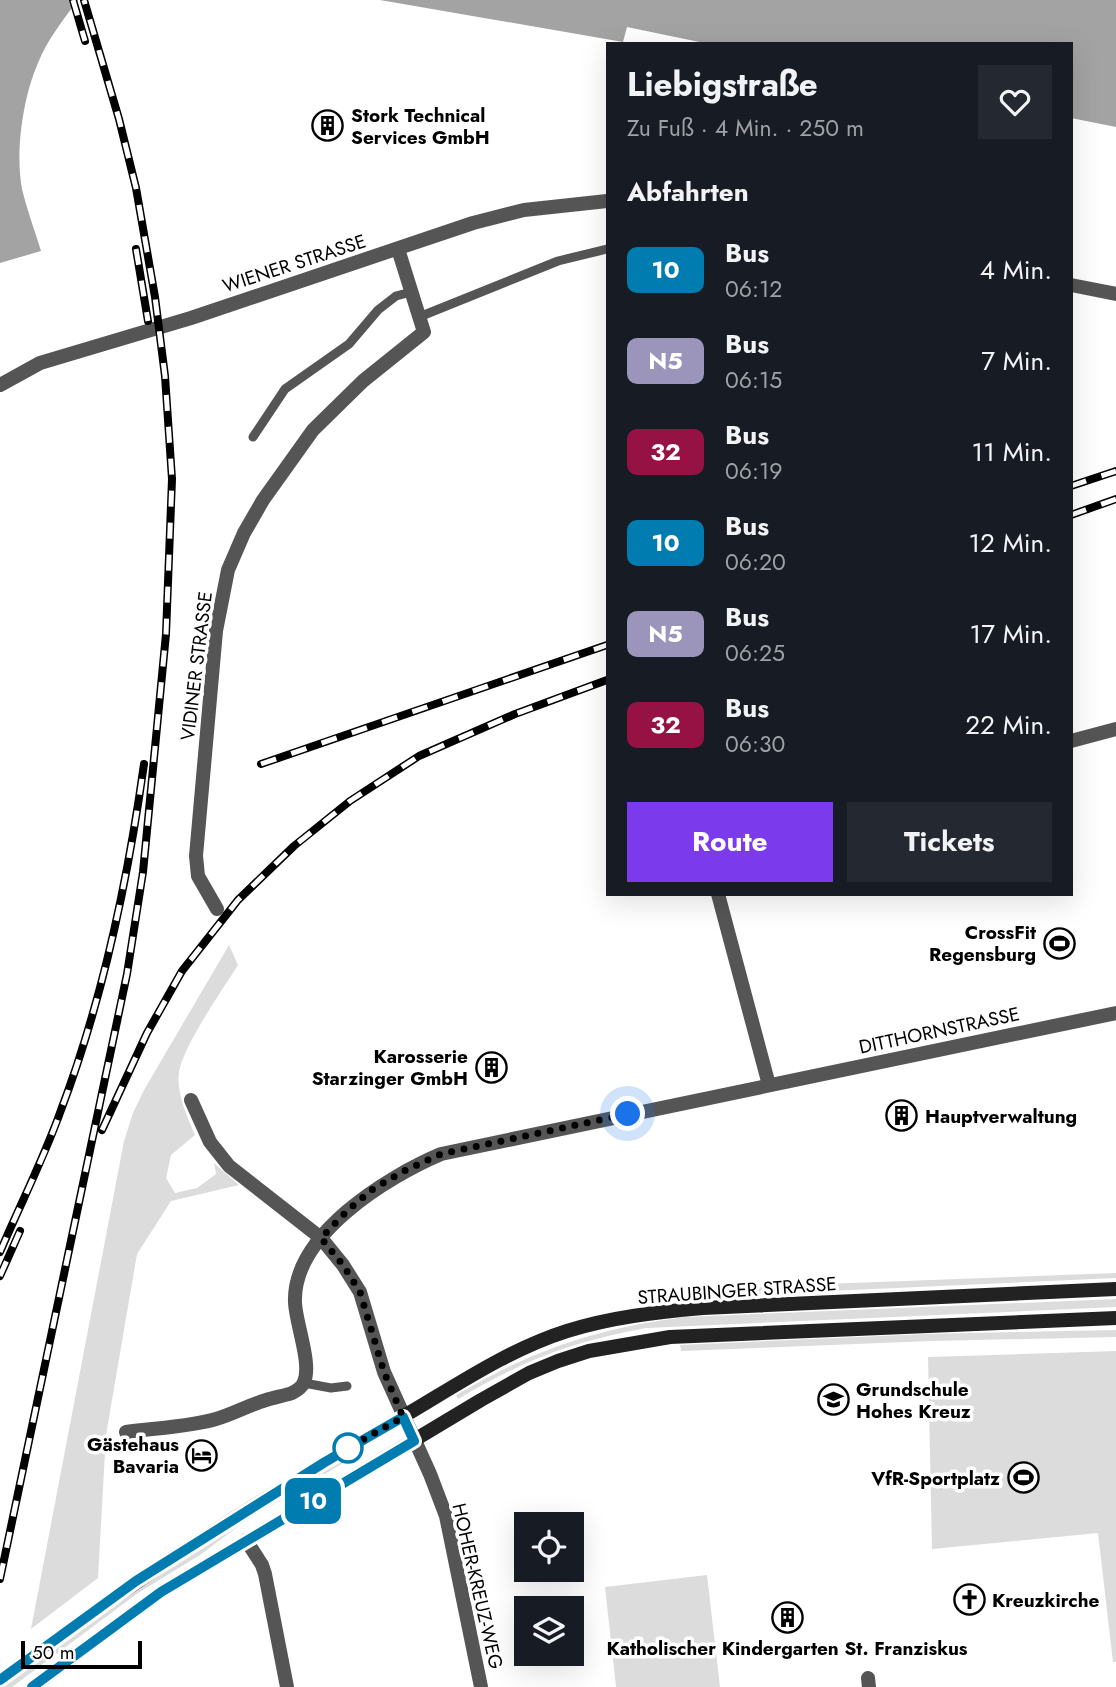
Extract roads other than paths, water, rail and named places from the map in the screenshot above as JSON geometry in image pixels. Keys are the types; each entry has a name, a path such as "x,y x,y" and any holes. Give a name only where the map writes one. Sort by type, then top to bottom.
{"main road":[{"name":"STRAUBINGER STRASSE","path":"0,1680 136,1581 345,1450 521,1349 566,1331 603,1321 656,1312 703,1308 1116,1289"},
{"path":"33,1687 161,1592 529,1373 589,1351 705,1335 1116,1318"}],"street":[{"name":"WIENER STRASSE","path":"0,385 40,363 191,318 472,223 524,210 606,201"},
{"path":"398,249 419,317"},
{"path":"1073,285 1116,294"},
{"name":"VIDINER STRASSE","path":"217,909 198,876 196,856 198,807 207,744 216,631 228,570 244,533 282,471 313,430 355,389 424,332 419,317"},
{"path":"1073,740 1116,729"},
{"path":"718,896 769,1084"},
{"name":"DITTHORNSTRASSE","path":"303,1383 306,1368 295,1305 295,1287 300,1271 321,1238 373,1189 441,1154 1116,1013"},
{"name":"HOHER-KREUZ-WEG","path":"191,1100 211,1142 229,1166 321,1238 360,1292 384,1372 446,1516 481,1687"},
{"path":"126,1432 215,1419 296,1391 303,1383"},
{"path":"246,1541 265,1574 287,1687"}],"lane":[{"path":"419,317 558,261 606,249"},
{"path":"253,437 285,390 349,344 378,310 396,296 411,292"},
{"path":"303,1383 331,1388 347,1386"}],"railway":[{"path":"73,0 85,41"},
{"path":"0,1579 127,974 143,872 166,634 172,479 165,376 155,297 136,188 84,0"},
{"path":"136,249 148,321"},
{"path":"1073,485 1116,471"},
{"path":"1073,514 1116,499"},
{"path":"261,764 606,645"},
{"path":"102,1130 147,1033 182,971 238,900 294,846 350,801 419,756 515,714 606,680"},
{"path":"0,1252 40,1164 89,1027 122,896 144,764"},
{"path":"0,1276 20,1231"}],"place":[{"name":"Stork Technical Services GmbH","path":"328,126"},
{"name":"CrossFit Regensburg","path":"1059,943"},
{"name":"Karosserie Starzinger GmbH","path":"491,1067"},
{"name":"Hauptverwaltung","path":"902,1116"},
{"name":"Grundschule Hohes Kreuz","path":"833,1400"},
{"name":"Gästehaus Bavaria","path":"202,1455"},
{"name":"VfR-Sportplatz","path":"1023,1478"},
{"name":"Kreuzkirche","path":"969,1600"},
{"name":"Katholischer Kindergarten St. Franziskus","path":"787,1617"}]}
